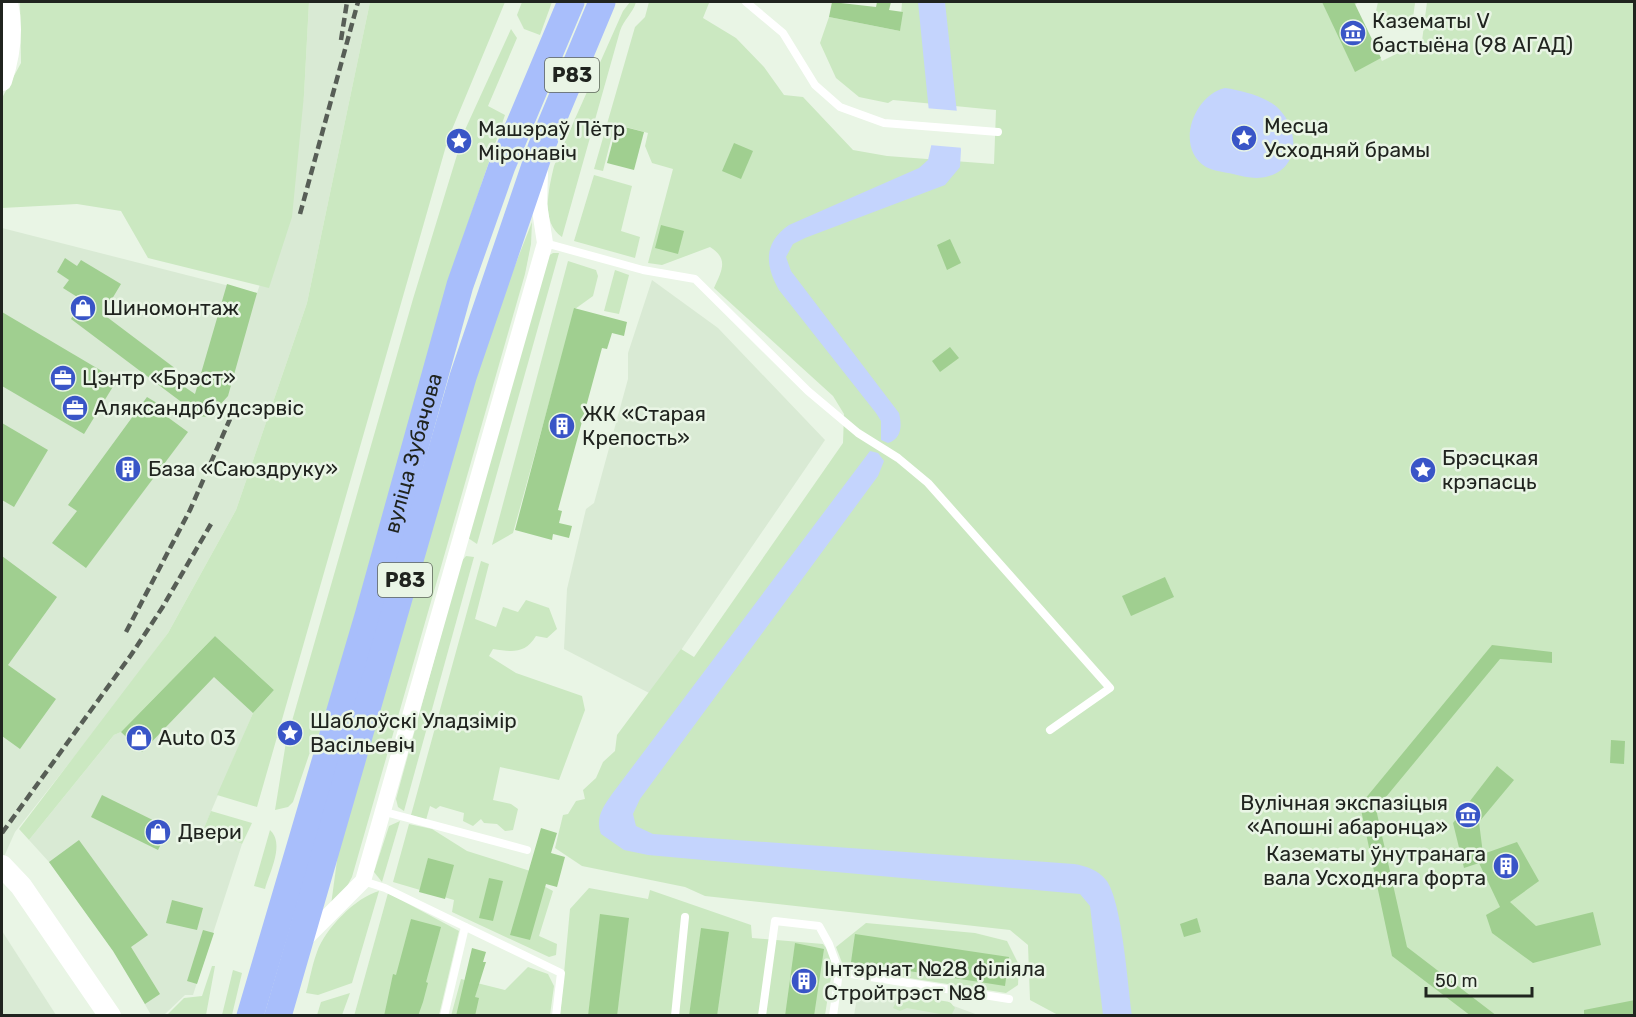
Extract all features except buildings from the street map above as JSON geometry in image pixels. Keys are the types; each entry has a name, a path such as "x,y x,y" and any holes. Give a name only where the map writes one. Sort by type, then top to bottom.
{"highway":[{"name":"вуліца Зубачова","path":"250,1016 368,616 460,285 502,166 571,2"},
{"name":"вуліца Зубачова","path":"278,1016 463,377 541,148 602,2"}],"main road":[{"path":"2,866 21,886 110,1016"},
{"path":"90,986 101,1016"}],"street":[{"path":"2,81 10,52 12,27 8,2"},
{"name":"вуліца Зубачова","path":"541,148 539,204 544,243"},
{"path":"300,944 363,881 385,812 544,243"}],"lane":[{"path":"746,2 783,33 815,84 840,107 884,123 998,132"},
{"path":"544,243 643,270 695,279 808,391 858,433 898,458 928,483 1110,688 1050,730"},
{"path":"385,812 527,850"},
{"path":"363,881 385,888 561,973 556,1016"},
{"path":"675,1016 686,917"},
{"path":"762,1016 775,921 819,926 830,944 839,972 833,1016"},
{"path":"444,1016 465,927"},
{"path":"839,972 1009,999"}],"shaded area":[{"path":"309,2 370,2 307,303 236,510 168,633 15,832 2,861 2,228 257,293 283,219 304,95"},
{"path":"652,280 718,328 825,440 651,694 564,649 567,589 586,509 594,503 628,379 628,353"},
{"path":"215,636 274,690 253,713 204,828 242,844 193,995 185,995 164,1015 151,1015 118,957 49,862 29,840 114,735 121,732"},
{"path":"2,931 56,1015 2,1015"},
{"path":"858,990 935,999 978,1015 854,1016"}],"green space":[{"path":"20,2 309,2 304,95 292,217 269,288 148,258 121,211 77,204 2,208 2,98 21,63"},
{"path":"370,2 505,2 448,139 257,807 217,795 253,713 274,690 215,636 121,732 114,735 29,840 19,829 168,633 236,510 307,303"},
{"path":"522,2 552,2 540,35 524,29 517,15"},
{"path":"630,2 636,2 620,31 562,237 555,231 548,214 554,166 623,11"},
{"path":"649,2 709,3 703,18 736,38 764,67 784,95 803,97 853,150 887,156 994,164 996,110 893,100 888,103 859,97 836,78 820,43 829,17 900,31 902,2 1358,2 1354,6 1382,61 1422,41 1427,2 1634,2 1634,1015 1058,1015 1030,1000 1028,945 1010,930 705,896 685,887 582,866 555,848 563,815 568,814 576,801 585,799 583,790 596,778 603,762 615,751 617,735 681,649 694,657 843,443 844,414 833,396 714,288 722,265 722,260 716,251 710,247 662,265 648,263 673,169 652,163 645,146 648,133 615,124 603,171 594,169 635,27 645,17"},
{"path":"1378,2 1415,3 1413,18 1402,26 1388,28 1376,11"},
{"path":"511,29 517,38 488,106 505,115 462,241 330,711 310,752 293,802 288,807 275,810 286,742 413,299 464,132"},
{"path":"594,175 632,186 621,231 640,237 635,258 574,241"},
{"path":"532,222 531,244 525,274 352,877 344,892 331,905 338,853 481,352"},
{"path":"553,253 559,253 477,544 468,538 545,258"},
{"path":"568,261 596,270 598,276 593,296 575,309 513,533 492,545"},
{"path":"615,270 629,275 619,314 604,311"},
{"path":"466,556 474,557 404,811 398,807 396,799 461,562"},
{"path":"481,561 489,564 475,619 496,627 503,607 518,612 526,600 549,608 557,629 547,638 536,636 523,649 512,651 493,649 489,656 516,673 582,696 585,710 559,780 500,767 493,800 511,804 518,809 513,830 505,831 497,824 484,823 481,819 473,826 463,821 464,813 440,806 436,809 430,806 426,820 411,815"},
{"path":"211,811 252,823 242,844 204,828"},
{"path":"400,821 382,882 374,872 389,826"},
{"path":"409,824 432,829 467,851 543,875 540,884 553,891 539,936 557,944 556,955 549,957 452,912 454,900 393,882"},
{"path":"270,830 274,836 276,850 265,889 254,886"},
{"path":"589,888 648,899 650,890 751,925 752,938 823,944 834,958 825,1015 560,1016 570,909"},
{"path":"379,891 352,983 318,995 306,993 315,957 334,924 351,907 370,894"},
{"path":"388,893 459,931 439,1015 354,1016"},
{"path":"866,923 975,933 1007,941 1019,965 1018,985 1006,993 844,968 836,947"},
{"path":"212,966 215,966 206,1015 167,1015 184,998 202,996"},
{"path":"528,967 548,974 554,986 550,1015 451,1016 461,979 505,990"},
{"path":"233,970 242,973 232,1015 222,1015"},
{"path":"350,993 342,1015 317,1015 321,1002"},
{"path":"900,994 950,1002 955,1008 951,1016 907,1008 900,1011 893,1008"}],"water":[{"path":"918,2 945,2 961,150 960,167 945,185 805,238 793,244 786,257 791,271 899,413 900,431 893,441 888,443 881,440 881,421 876,413 779,290 771,272 769,255 774,239 789,225 919,168 928,160 932,142"},
{"path":"1225,88 1268,101 1286,118 1291,128 1293,151 1289,162 1281,170 1269,176 1251,178 1206,167 1196,158 1191,147 1192,123 1204,100"},
{"path":"870,451 878,453 884,461 878,476 640,799 633,814 636,826 653,834 1074,864 1087,867 1106,880 1112,890 1124,944 1132,1015 1103,1015 1090,906 1080,894 648,855 624,850 601,834 599,818 612,794"}],"pier":[{"path":"925,108 960,111 964,148 929,145"}],"railway":[{"path":"341,40 347,2"},
{"path":"300,214 358,2"},
{"path":"126,632 190,510 230,419"},
{"path":"2,833 131,655 162,608 211,524"}],"place":[{"name":"Казематы V бастыёна (98 АГАД)","path":"1353,33"},
{"name":"Месца Усходняй брамы","path":"1244,138"},
{"name":"Машэраў Пётр Міронавіч","path":"459,141"},
{"name":"Шиномонтаж","path":"83,308"},
{"name":"Цэнтр «Брэст»","path":"63,378"},
{"name":"Аляксандрбудсэрвіс","path":"75,408"},
{"name":"ЖК «Старая Крепость»","path":"562,426"},
{"name":"База «Саюздруку»","path":"128,469"},
{"name":"Брэсцкая крэпасць","path":"1423,470"},
{"name":"Шаблоўскі Уладзімір Васільевіч","path":"290,733"},
{"name":"Auto 03","path":"139,738"},
{"name":"Вулічная экспазіцыя «Апошні абаронца»","path":"1468,815"},
{"name":"Двери","path":"158,832"},
{"name":"Казематы ўнутранага вала Усходняга форта","path":"1506,866"},
{"name":"Інтэрнат №28 фiлiяла Стройтрэст №8","path":"804,981"}]}
